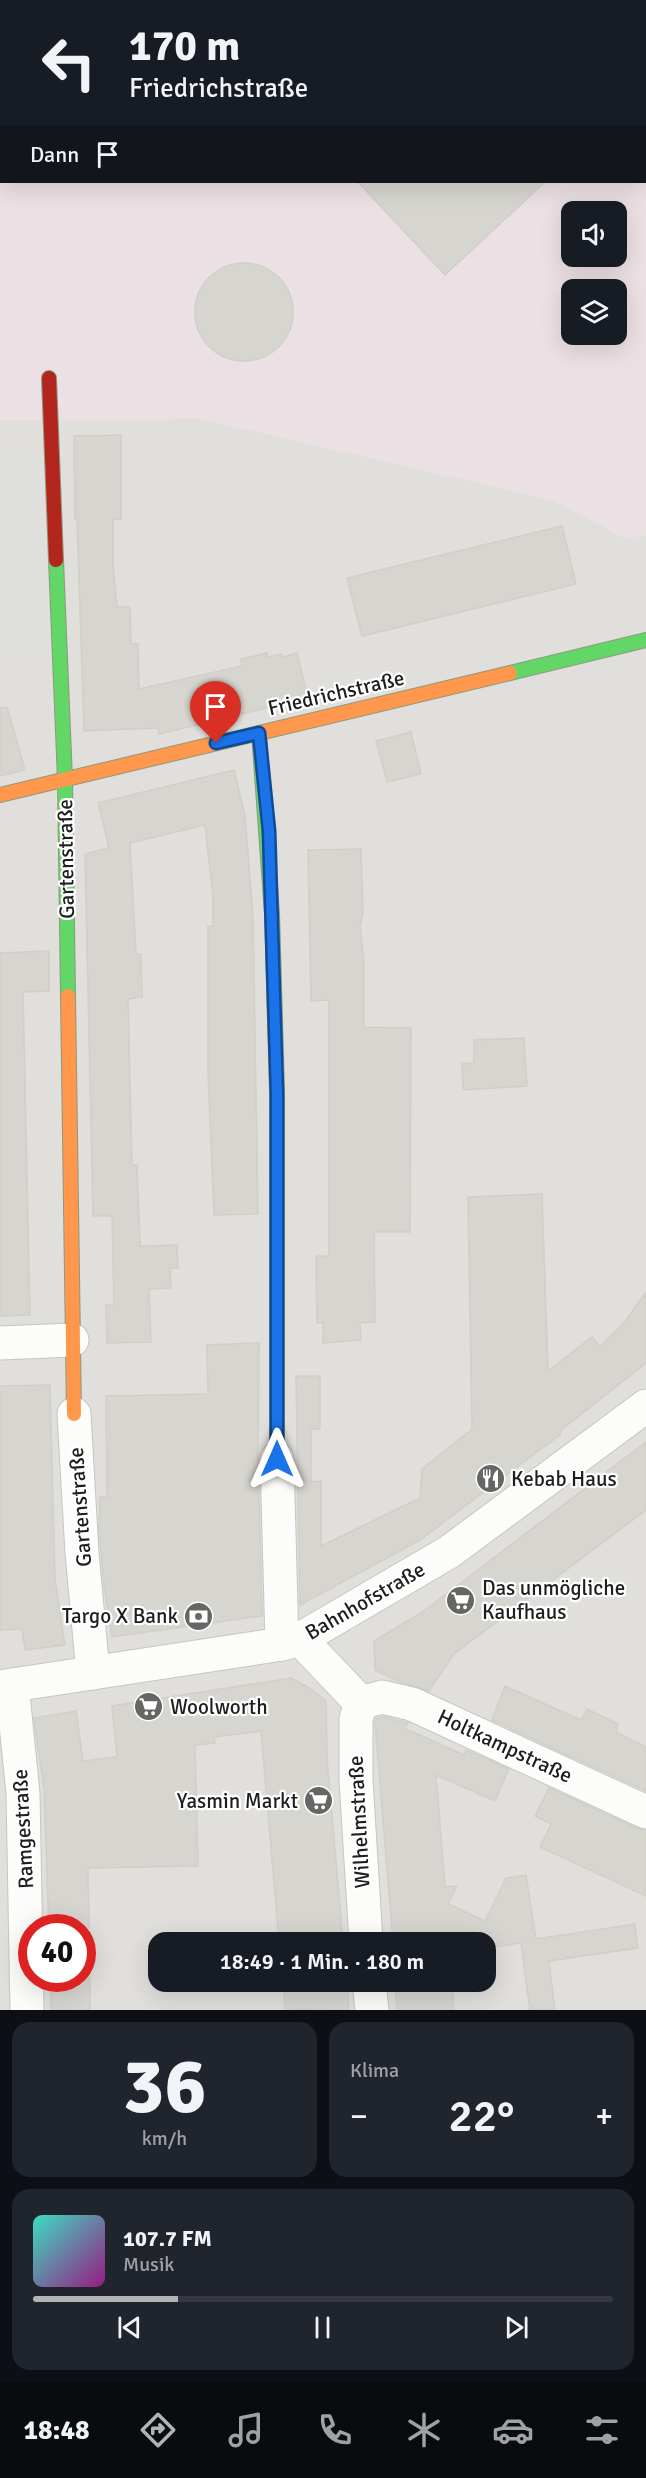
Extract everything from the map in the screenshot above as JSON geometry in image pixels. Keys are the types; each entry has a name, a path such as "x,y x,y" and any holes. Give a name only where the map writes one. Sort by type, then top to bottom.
{"street":[{"name":"Gartenstraße","path":"49,378 65,780 74,1414 82,1553 93,1673"},
{"name":"Friedrichstraße","path":"0,795 646,640"},
{"path":"259,733 269,831 277,1095 277,1459 291,1642 361,1703"},
{"path":"0,1343 72,1340"},
{"name":"Bahnhofstraße","path":"6,1686 291,1642 450,1552 646,1406"},
{"name":"Ramgestraße","path":"6,1686 23,1793 27,2010"},
{"name":"Holtkampstraße","path":"361,1703 382,1697 412,1704 646,1812"},
{"name":"Wilhelmstraße","path":"361,1703 356,1719 355,1768 365,1932"},
{"path":"370,1992 372,2010"}],"shaded area":[{"path":"0,183 646,183 646,535 625,538 553,500 202,419 0,420"},
{"path":"202,419 553,500 625,538 646,535 646,2010 0,2010 0,420"},
{"path":"37,456 38,646 0,647 0,458"}],"building":[{"path":"359,183 544,183 445,275"},
{"path":"244,263 263,267 279,277 289,293 293,312 289,331 279,347 263,357 244,361 225,357 209,347 199,331 195,312 199,293 209,277 225,267"},
{"path":"121,435 121,519 113,519 113,564 117,607 130,607 131,644 138,644 139,689 242,666 241,659 267,653 268,657 282,654 283,657 297,653 308,698 159,734 158,728 84,731 77,519 75,519 74,436"},
{"path":"562,526 576,584 362,636 347,578"},
{"path":"7,707 25,770 0,776 0,708"},
{"path":"411,732 421,774 387,782 376,741"},
{"path":"234,770 245,816 253,915 258,1214 214,1215 208,1073 208,926 213,926 213,895 205,825 130,843 136,954 141,954 142,997 128,999 132,1165 137,1165 140,1246 177,1245 178,1268 170,1268 171,1288 149,1289 151,1342 107,1343 106,1305 114,1305 112,1216 93,1216 85,854 109,848 98,803"},
{"path":"361,849 363,912 360,926 364,962 364,1027 411,1028 410,1232 374,1232 375,1322 360,1323 361,1340 323,1343 323,1323 317,1323 316,1256 329,1256 329,1000 311,1001 308,850"},
{"path":"49,951 49,991 23,992 30,1315 0,1316 0,953"},
{"path":"524,1038 527,1086 463,1090 462,1064 474,1063 474,1040"},
{"path":"542,1194 548,1371 592,1337 600,1347 623,1324 646,1292 646,1363 560,1431 561,1434 420,1540 300,1605 296,1376 320,1376 320,1429 311,1429 311,1482 321,1481 321,1546 420,1498 422,1469 472,1429 468,1197"},
{"path":"259,1343 258,1460 262,1616 112,1637 99,1528 100,1497 107,1497 106,1396 208,1394 207,1345"},
{"path":"50,1385 55,1579 65,1645 25,1650 22,1629 0,1630 0,1386"},
{"path":"646,1442 646,1510 454,1654 429,1691 400,1682 375,1670 374,1641 424,1611"},
{"path":"291,1678 326,1701 327,1758 342,1932 278,1932 261,1731 214,1737 215,1743 195,1745 198,1866 88,1868 89,1914 48,1914 44,1790 34,1718 76,1711 83,1761 117,1757 112,1706"},
{"path":"505,1686 581,1720 587,1709 618,1724 616,1732 646,1747 646,1791 492,1720"},
{"path":"384,1717 408,1723 404,1728 464,1755 466,1750 509,1769 495,1801 436,1775 445,1887 457,1886 448,1904 485,1921 506,1878 526,1875 536,1939 635,1924 638,1948 549,1961 555,2010 530,2010 521,1943 496,1947 496,1932 392,1932 376,1719"},
{"path":"549,1788 638,1829 646,1830 646,1896 540,1847 551,1824 535,1816"},
{"path":"50,1992 90,1992 90,2010 51,2010"},
{"path":"284,1992 348,1992 349,2010 285,2009"},
{"path":"396,1992 453,1992 454,2010 397,2010"}],"traffic: fast":[{"path":"56,560 65,780 68,996"},
{"path":"510,673 646,640"},
{"path":"259,733 272,914 277,1091"}],"traffic: slow":[{"path":"0,795 510,673"},
{"path":"68,996 74,1414"},
{"path":"277,1091 277,1459"}],"traffic: jam":[{"path":"49,378 56,560"}],"place":[{"name":"Kebab Haus","path":"490,1479"},
{"name":"Das unmögliche Kaufhaus","path":"461,1600"},
{"name":"Targo X Bank","path":"199,1616"},
{"name":"Woolworth","path":"149,1707"},
{"name":"Yasmin Markt","path":"319,1801"}],"route":[{"path":"216,743 259,733 269,831 277,1095 277,1459"}]}
